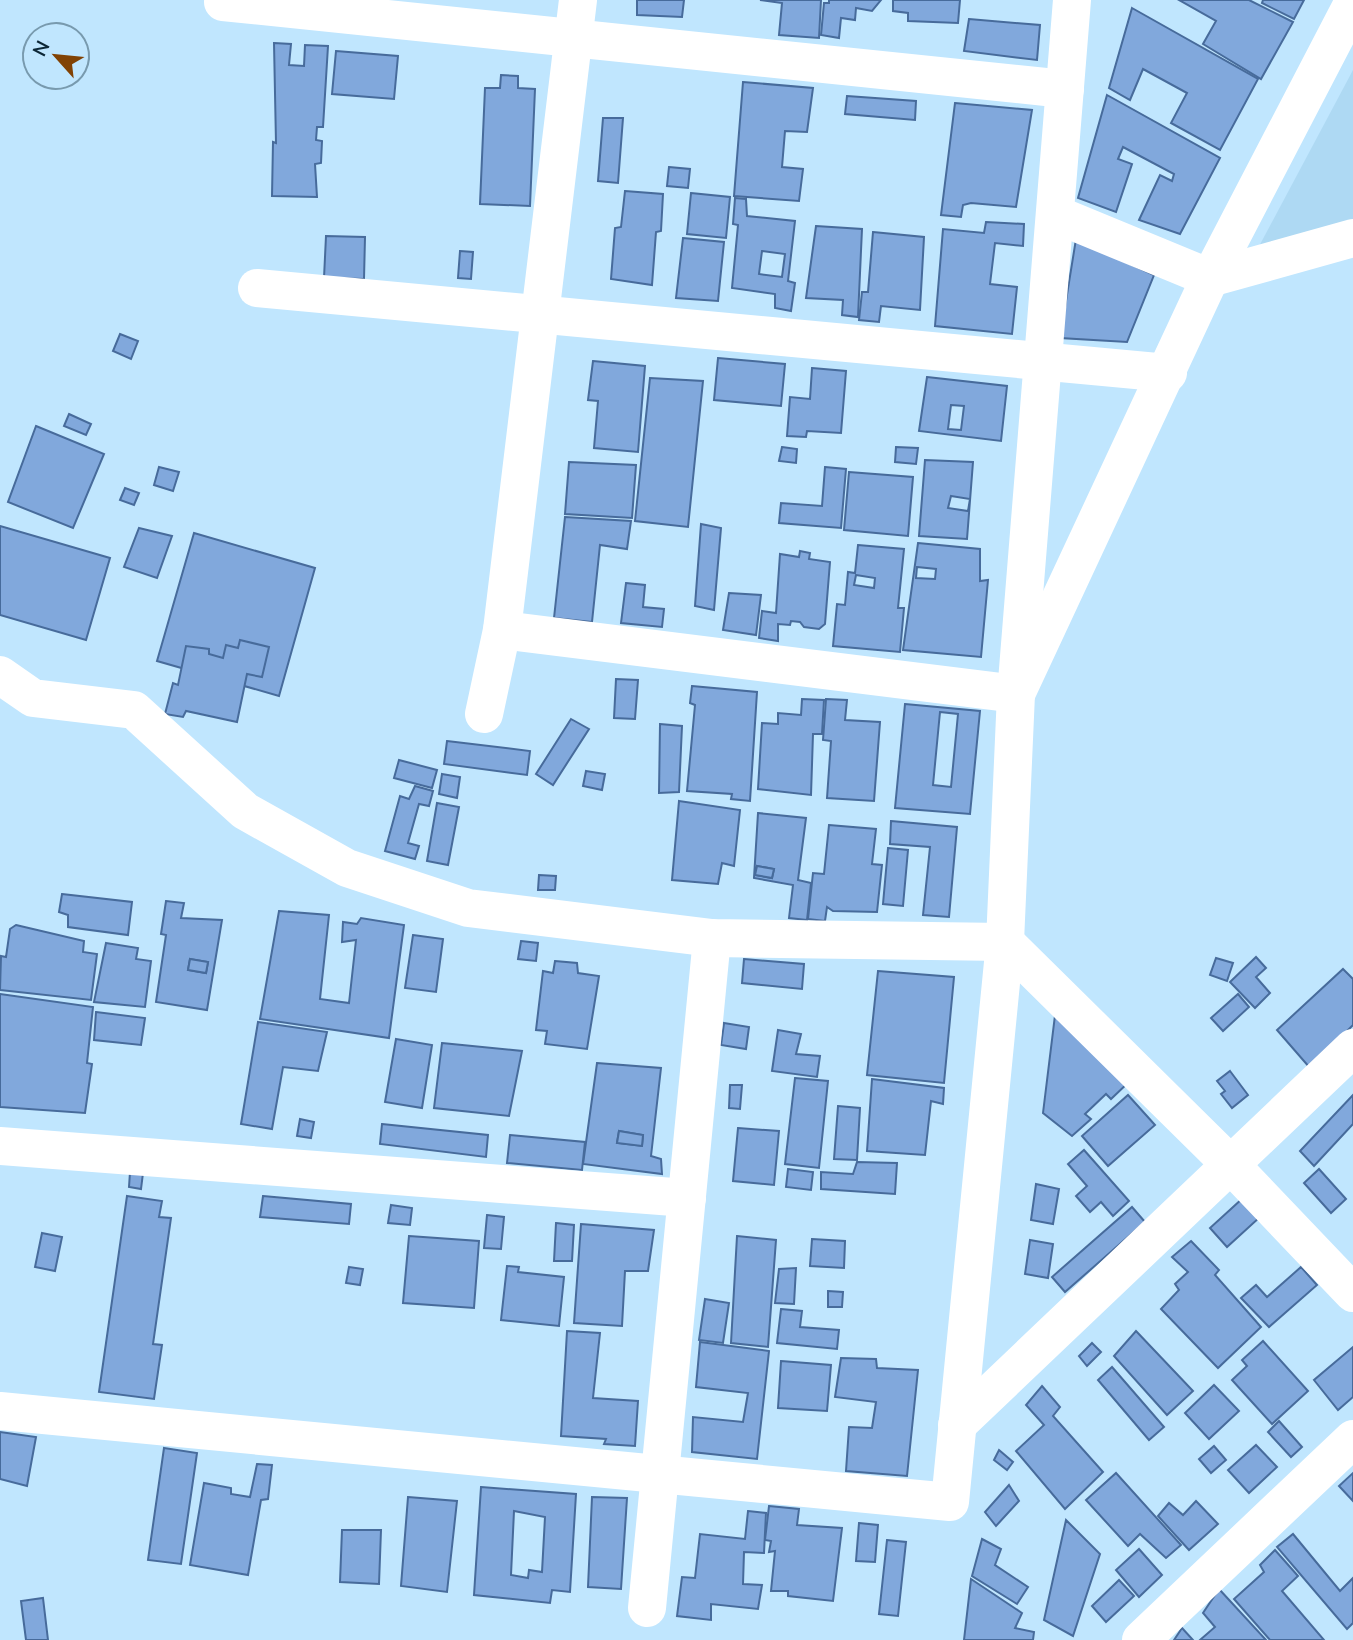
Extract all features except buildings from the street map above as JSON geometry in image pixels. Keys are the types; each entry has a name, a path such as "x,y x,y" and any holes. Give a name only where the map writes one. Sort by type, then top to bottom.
{"street":[{"path":"484,715 502,630 578,0"},
{"path":"0,1411 950,1502 1005,942 1016,694 1072,0"},
{"path":"223,2 1065,89"},
{"path":"1016,694 1210,278 1353,3"},
{"path":"1055,215 1210,278 1353,238"},
{"path":"257,288 1168,373"},
{"path":"502,630 1016,694"},
{"path":"0,675 33,698 134,710 245,811 347,868 468,908 712,938 1005,942 1230,1164 1353,1293"},
{"path":"647,1608 712,938"},
{"path":"957,1425 1353,1048"},
{"path":"0,1146 687,1198"},
{"path":"1141,1640 1353,1439"}],"shaded area":[{"path":"1353,70 1353,221 1257,250"}]}
